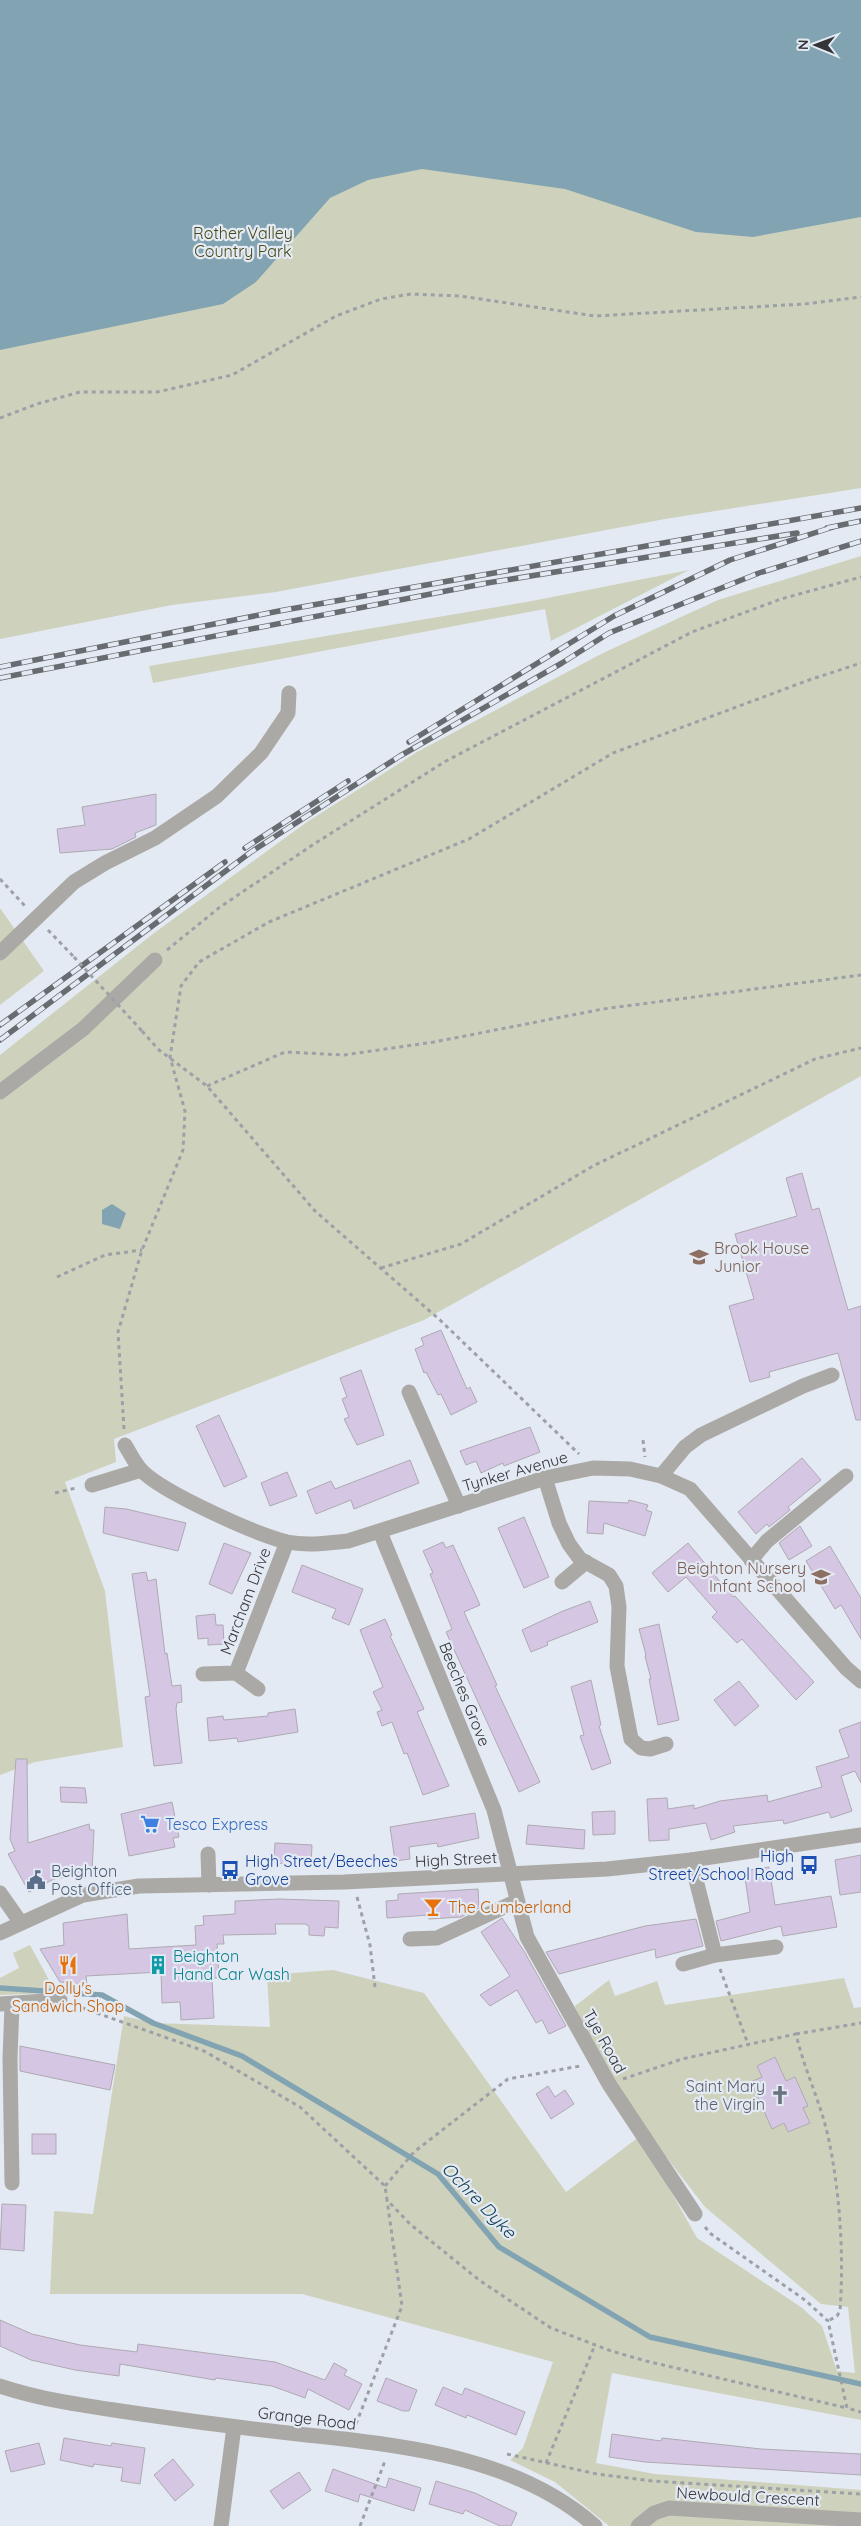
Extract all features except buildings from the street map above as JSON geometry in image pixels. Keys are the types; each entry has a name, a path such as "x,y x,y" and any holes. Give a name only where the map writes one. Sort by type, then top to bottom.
{"street":[{"path":"0,953 74,882 105,863 155,838 217,796 267,745 288,714 289,693"},
{"path":"0,1092 83,1029 155,960"},
{"path":"661,1476 685,1447 701,1435 803,1386 832,1375"},
{"path":"409,1392 459,1506"},
{"name":"Tynker Avenue","path":"125,1445 141,1470 170,1490 232,1521 287,1542 317,1544 348,1541 545,1478 593,1468 630,1469 661,1476 690,1489 846,1668 861,1681"},
{"path":"92,1485 141,1470"},
{"path":"752,1560 767,1541 846,1476"},
{"path":"545,1478 559,1524 569,1544 580,1559 609,1575 616,1586 619,1607 616,1666 631,1739 641,1748 650,1749 666,1744"},
{"name":"Beeches Grove","path":"380,1532 494,1810 509,1873"},
{"name":"Marcham Drive","path":"236,1674 287,1542"},
{"path":"562,1582 586,1562"},
{"name":"Marcham Drive","path":"203,1674 236,1674 258,1689"},
{"name":"High Street","path":"0,1933 83,1895 139,1886 353,1882 607,1869 691,1860 861,1835"},
{"path":"208,1854 209,1885"},
{"path":"691,1860 715,1955"},
{"name":"Tye Road","path":"509,1873 527,1937 609,2084 695,2214"},
{"path":"0,1893 20,1923"},
{"path":"410,1939 437,1938 517,1901"},
{"path":"683,1964 715,1955 776,1947"},
{"path":"12,2183 10,2058 6,2004 60,2000"},
{"name":"Grange Road","path":"0,2386 91,2407 234,2427 391,2445 472,2462 509,2474 547,2491 595,2526"},
{"path":"221,2526 234,2427"},
{"name":"Newbould Crescent","path":"638,2526 654,2513 669,2508 861,2520"}],"path":[{"path":"0,418 37,404 80,392 158,392 232,375 336,316 381,299 411,294 460,296 594,316 804,304 861,297"},
{"path":"155,960 220,907 446,761 692,632 781,599 861,577"},
{"path":"125,1445 118,1332 142,1250 183,1150 185,1111 170,1058 181,986 199,962 269,922 469,839 614,754 809,680 861,663"},
{"path":"0,879 36,918"},
{"path":"43,934 49,929 159,1050 208,1086 315,1211 440,1320 593,1468"},
{"path":"208,1086 285,1052 344,1055 434,1042 603,1010 861,975"},
{"path":"380,1268 461,1244 602,1161 815,1059 861,1048"},
{"path":"57,1277 105,1255 142,1250"},
{"path":"55,1493 92,1485"},
{"path":"353,1882 370,1945 375,1987"},
{"path":"715,1955 748,2044"},
{"path":"60,2000 204,2051 300,2108 385,2186 402,2306 350,2440"},
{"path":"609,2084 682,2059 796,2034 861,2023"},
{"path":"796,2034 802,2059 818,2098 828,2137 838,2202 840,2311 836,2316 828,2320"},
{"path":"385,2186 407,2163 414,2152 508,2079 597,2064"},
{"path":"387,2200 410,2224 479,2280 550,2328 646,2361 861,2412"},
{"path":"695,2214 711,2234 805,2300 828,2320 838,2358 847,2408"},
{"path":"546,2463 595,2345"},
{"path":"360,2526 391,2445"},
{"path":"498,2452 597,2474 653,2481 861,2494"}],"green space":[{"name":"Rother Valley Country Park","path":"0,0 861,0 861,488 665,519 276,592 172,605 0,639"},
{"path":"861,556 861,1076 424,1320 114,1439 116,1462 65,1482 105,1591 123,1747 35,1762 0,1775 0,1055 154,933 307,822 417,752 603,653 718,600"},
{"path":"689,570 551,641 545,609 153,683 149,666 532,601"},
{"path":"0,908 44,971 0,1005"},
{"path":"30,1945 56,1993 0,1995 0,1978 19,1968 13,1953"},
{"path":"333,1970 424,1993 566,2192 640,2136 697,2238 801,2307 822,2326 837,2371 855,2373 848,2307 821,2304 705,2207 647,2132 586,2038 575,2006 609,1980 615,1996 657,1981 665,2005 844,1978 854,2008 861,2007 861,2420 612,2373 596,2463 655,2474 861,2490 861,2526 609,2526 555,2482 510,2460 523,2448 553,2362 302,2294 50,2294 54,2211 93,2214 124,2016 153,2023 270,2027 267,1975"}],"water":[{"path":"0,0 861,0 861,217 753,237 696,232 565,189 422,169 368,180 330,198 256,282 223,304 0,350"},
{"path":"112,1204 126,1213 120,1229 102,1224 102,1210"}],"waterway":[{"name":"Ochre Dyke","path":"0,1988 102,1995 153,2023 242,2056 438,2174 499,2247 650,2337 861,2384"}],"railway":[{"path":"0,667 279,611 861,508"},
{"path":"827,528 861,521"},
{"path":"409,742 614,616 730,560 833,527"},
{"path":"0,678 487,583 797,533"},
{"path":"0,1040 251,852 400,756 562,663 609,633 759,573 861,541"},
{"path":"245,848 348,781"},
{"path":"0,1025 225,862"}],"place":[{"name":"Brook House Junior","path":"699,1257"},
{"name":"Beighton Nursery Infant School","path":"821,1577"},
{"name":"Tesco Express","path":"150,1824"},
{"name":"High Street/School Road","path":"809,1865"},
{"name":"High Street/Beeches Grove","path":"230,1870"},
{"name":"Beighton Post Office","path":"36,1880"},
{"name":"The Cumberland","path":"433,1907"},
{"name":"Dolly's Sandwich Shop","path":"68,1965"},
{"name":"Beighton Hand Car Wash","path":"158,1965"},
{"name":"Saint Mary the Virgin","path":"780,2095"}]}
